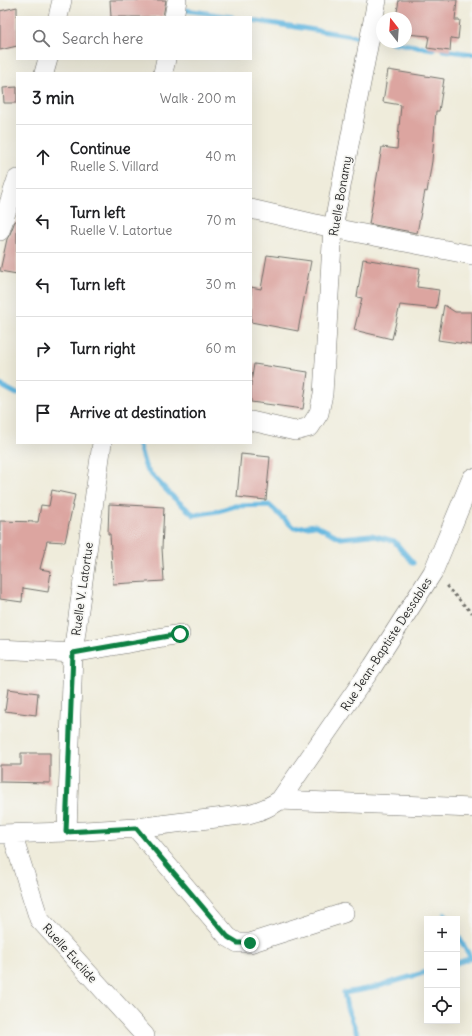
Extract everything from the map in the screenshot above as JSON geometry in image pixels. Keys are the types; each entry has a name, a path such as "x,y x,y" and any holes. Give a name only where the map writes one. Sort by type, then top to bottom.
{"street":[{"path":"58,16 62,0"},
{"path":"174,16 177,0"},
{"name":"Ruelle Bonamy","path":"252,421 295,432 310,427 319,413 323,394 333,228 377,0"},
{"path":"44,72 48,60"},
{"path":"163,72 166,60"},
{"path":"0,231 16,182"},
{"path":"252,209 333,228 472,255"},
{"name":"Ruelle V. Latortue","path":"66,832 73,653 102,444"},
{"name":"Rue Jean-Baptiste Dessables","path":"280,800 372,666 433,572 472,478"},
{"path":"0,649 73,653 180,634"},
{"path":"6,834 136,828 248,814 271,807 280,800 472,808"},
{"path":"136,828 228,937 238,943 250,943 344,913"},
{"name":"Ruelle Euclide","path":"6,834 39,918 145,1036"}],"path":[{"path":"433,572 472,614"}],"building":[{"path":"110,0 166,0 163,16 111,16"},
{"path":"399,0 457,0 455,20 460,20 458,39 451,38 450,51 427,48 429,36 412,35 412,12 397,12"},
{"path":"17,7 16,46 0,50 0,11"},
{"path":"388,70 444,79 439,111 436,111 432,161 427,192 425,191 417,233 369,224 382,147 397,149 401,105 383,102"},
{"path":"16,87 16,103 4,103 3,88"},
{"path":"16,221 16,274 0,271 7,239"},
{"path":"267,255 311,261 298,331 252,322 252,287 261,289"},
{"path":"363,259 420,268 417,287 439,290 436,309 400,305 392,339 354,330 362,298 357,297"},
{"path":"444,305 455,312 472,312 472,345 438,340"},
{"path":"254,364 308,372 303,409 252,402 252,377"},
{"path":"241,454 270,457 266,500 237,497"},
{"path":"52,490 75,495 65,542 47,541 40,569 51,571 48,592 23,588 22,602 0,599 0,521 38,522 41,505 49,506"},
{"path":"109,504 164,507 162,548 164,581 113,584 110,534 108,534"},
{"path":"8,689 38,693 36,715 5,711"},
{"path":"21,753 50,753 50,783 0,782 0,765 21,765"}],"waterway":[{"path":"179,9 225,16"},
{"path":"252,20 365,38"},
{"path":"412,46 433,49"},
{"path":"443,50 472,54"},
{"path":"0,385 16,393"},
{"path":"138,444 146,469 173,497 194,515 218,511 235,506 269,505 294,528 315,525 341,538 371,535 394,541 413,563"},
{"path":"460,939 471,958 460,962"},
{"path":"358,1036 347,1008 344,993 372,988 424,973"}],"route":[{"path":"180,634 73,653 66,832 136,828 228,937 238,943 250,943"}]}
